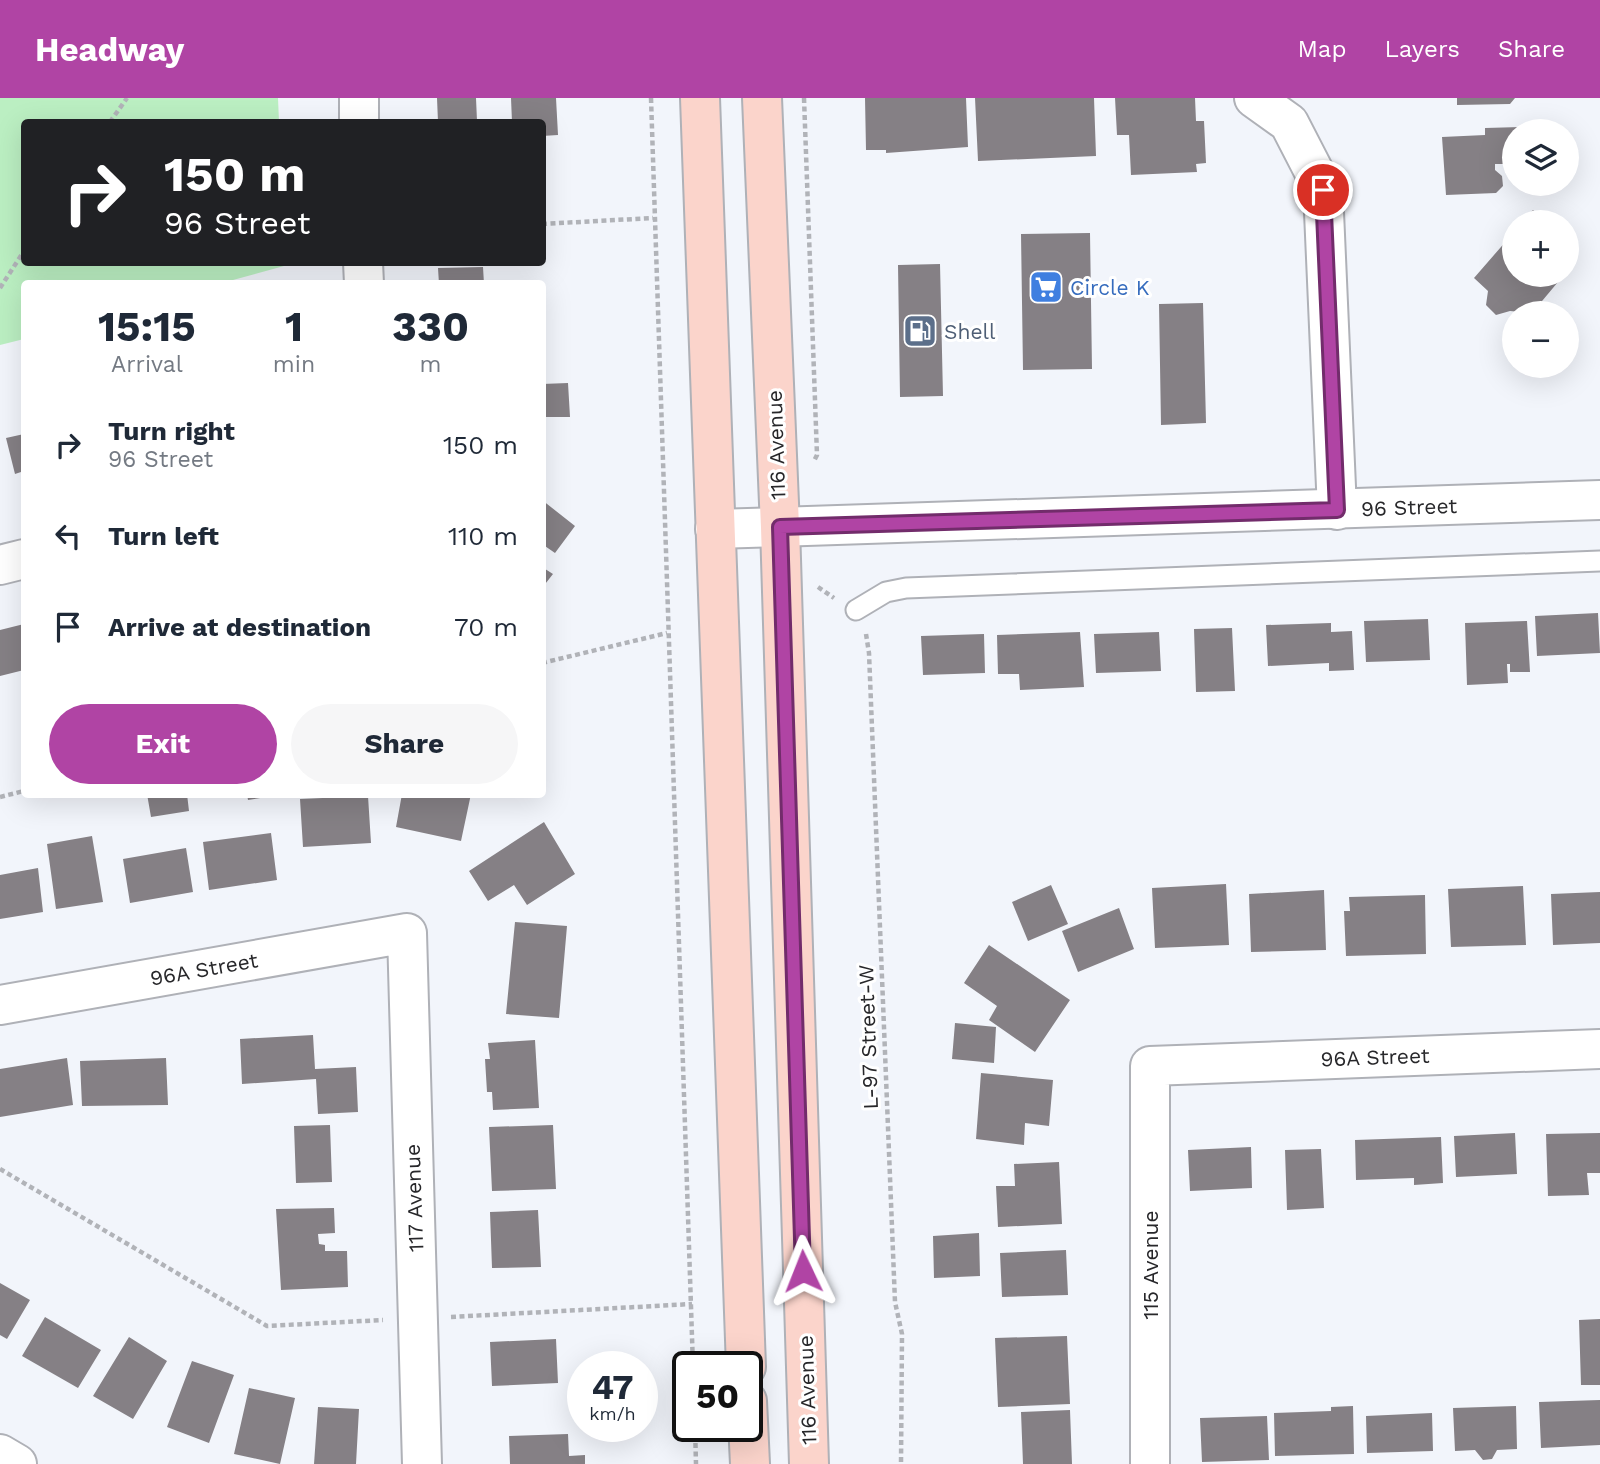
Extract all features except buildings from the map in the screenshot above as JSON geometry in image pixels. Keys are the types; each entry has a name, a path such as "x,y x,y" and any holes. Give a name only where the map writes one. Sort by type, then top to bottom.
{"main road":[{"path":"700,98 745,1351"},
{"name":"116 Avenue","path":"762,98 780,527 809,1464"},
{"path":"749,1442 750,1464"}],"street":[{"path":"359,98 359,119"},
{"path":"1254,98 1289,123 1323,190 1337,510"},
{"name":"96 Street","path":"715,529 1600,500"},
{"path":"0,565 21,560"},
{"name":"96A Street","path":"0,1005 407,933"},
{"name":"117 Avenue","path":"407,933 422,1464"},
{"name":"96A Street","path":"1150,1066 1600,1049"},
{"name":"115 Avenue","path":"1150,1066 1150,1464"},
{"path":"0,1454 17,1464"}],"lane":[{"path":"856,610 886,592 906,588 1600,562"}],"path":[{"path":"112,119 127,98"},
{"path":"651,98 693,1351"},
{"path":"804,98 817,455 810,471"},
{"path":"546,224 654,218"},
{"path":"0,288 21,256"},
{"path":"811,581 856,610"},
{"name":"L-97 Street-W","path":"856,610 866,633 869,653 894,1288 902,1334 901,1464"},
{"path":"546,662 667,633"},
{"path":"0,797 21,792"},
{"path":"0,1169 267,1326 692,1304"},
{"path":"695,1442 696,1464"}],"green space":[{"path":"0,98 278,98 279,119 21,119 21,266 284,266 233,280 21,280 21,340 0,345"}],"place":[{"name":"Circle K","path":"1046,287"},
{"name":"Shell","path":"920,331"}],"route":[{"path":"803,1271 780,527 1337,510 1323,190"}]}
